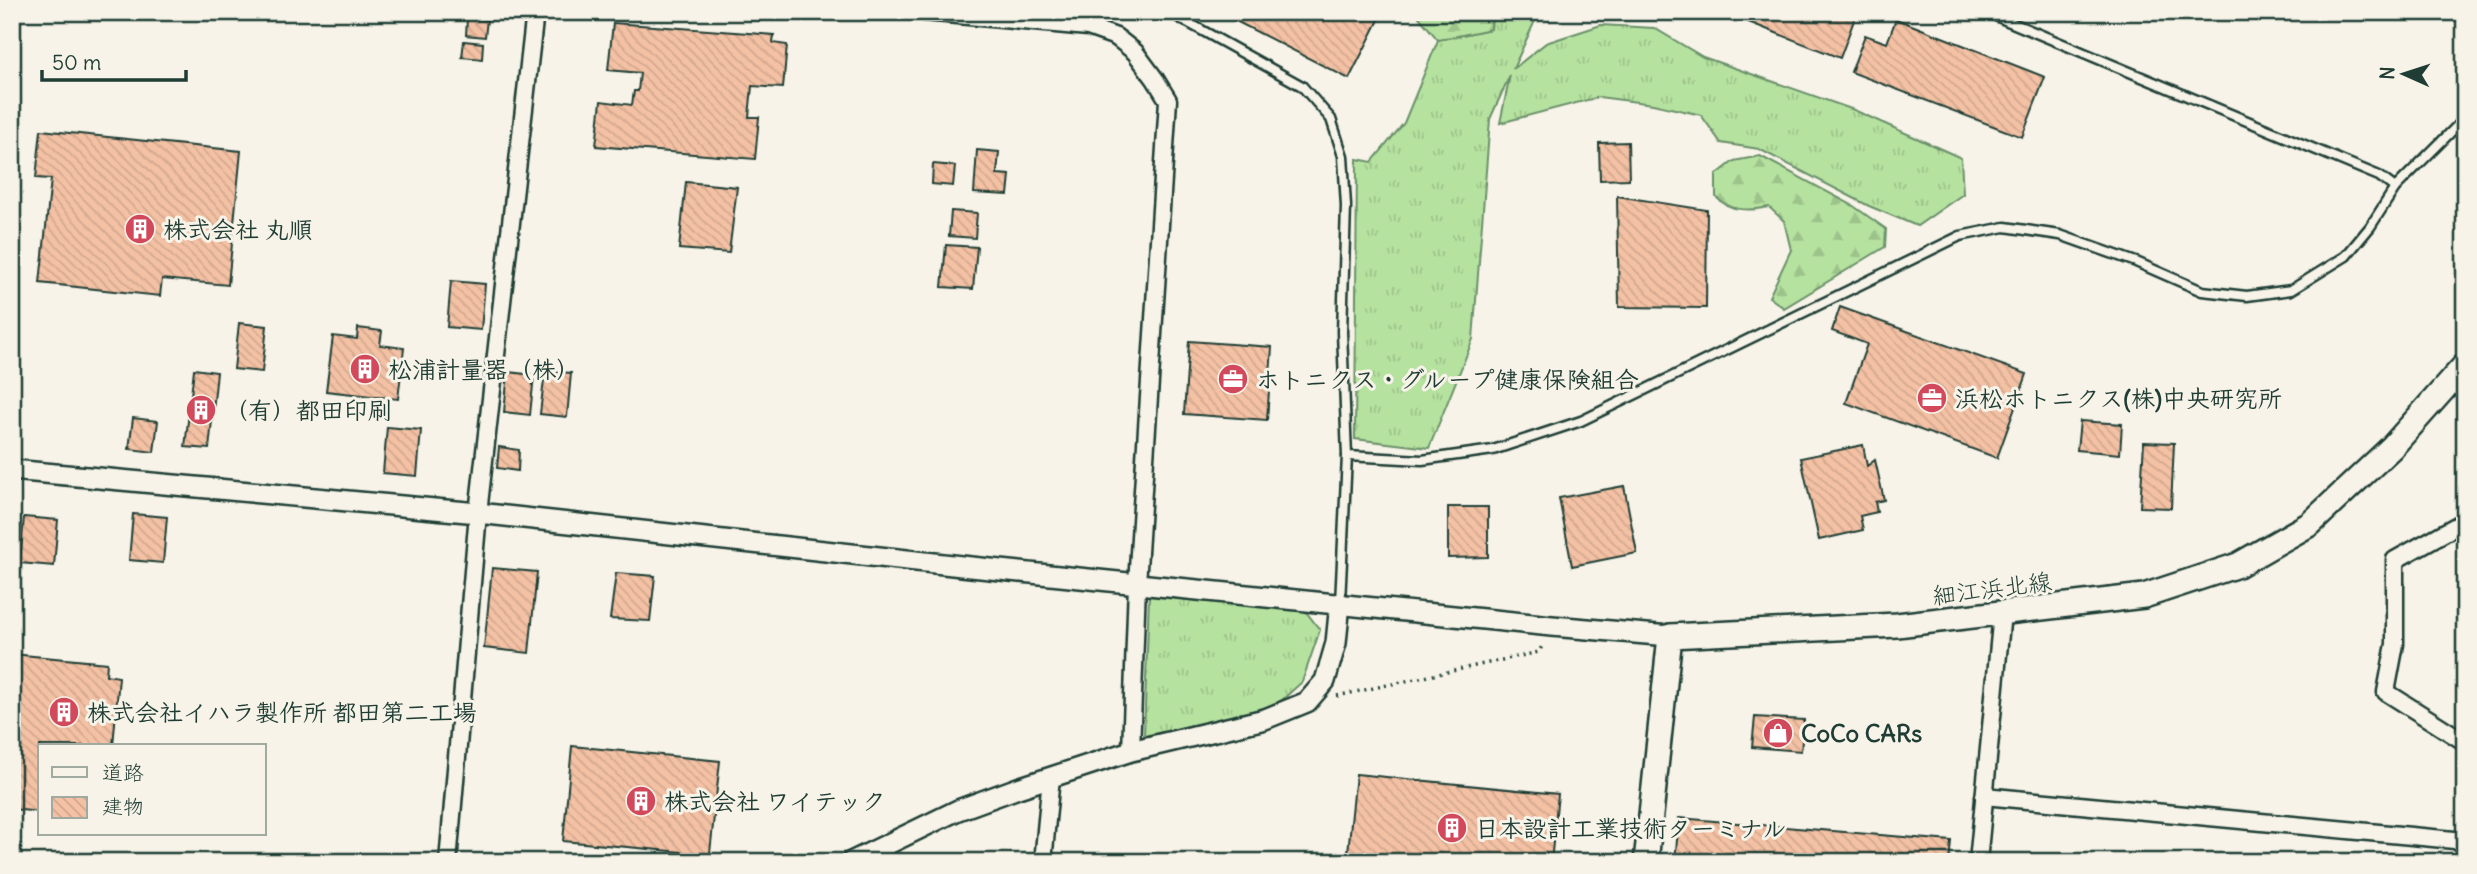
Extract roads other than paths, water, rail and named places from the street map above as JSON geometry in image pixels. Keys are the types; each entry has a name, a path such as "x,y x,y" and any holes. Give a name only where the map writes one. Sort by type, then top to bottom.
{"main road":[{"name":"細江浜北線","path":"1670,636 1897,625 2144,596 2238,565 2310,524 2392,447 2465,365"},
{"path":"1646,862 1670,636"}],"street":[{"path":"448,862 478,513 535,12"},
{"path":"923,12 1088,27 1116,37 1135,52 1168,100 1137,584 1131,751"},
{"path":"12,470 478,513 1137,584 1670,636"},
{"path":"2465,521 2395,560 2395,644 2386,692 2465,743"},
{"path":"851,862 958,810 1051,777 1131,751 1265,719 1307,702 1325,681 1336,643 1340,603"},
{"path":"1978,862 2002,613"},
{"path":"1043,862 1051,777"},
{"path":"1984,796 2465,841"}],"lane":[{"path":"1169,12 1302,86 1331,119 1343,156 1346,206 1342,332 1347,456 1340,603"},
{"path":"1986,12 2379,176 2395,188"},
{"path":"1347,456 1422,460 1493,450 1581,421 1960,236 2005,227 2060,236 2136,262 2202,290 2247,296 2291,290 2346,256 2370,227 2395,188 2465,118"}],"place":[{"name":"株式会社 丸順","path":"140,229"},
{"name":"松浦計量器（株）","path":"365,369"},
{"name":"ホトニクス・グループ健康保険組合","path":"1233,379"},
{"name":"浜松ホトニクス(株)中央研究所","path":"1932,398"},
{"name":"（有）都田印刷","path":"201,410"},
{"name":"株式会社イハラ製作所 都田第二工場","path":"64,712"},
{"name":"CoCo CARs","path":"1778,733"},
{"name":"株式会社 ワイテック","path":"641,801"},
{"name":"日本設計工業技術ターミナル","path":"1452,828"}]}
